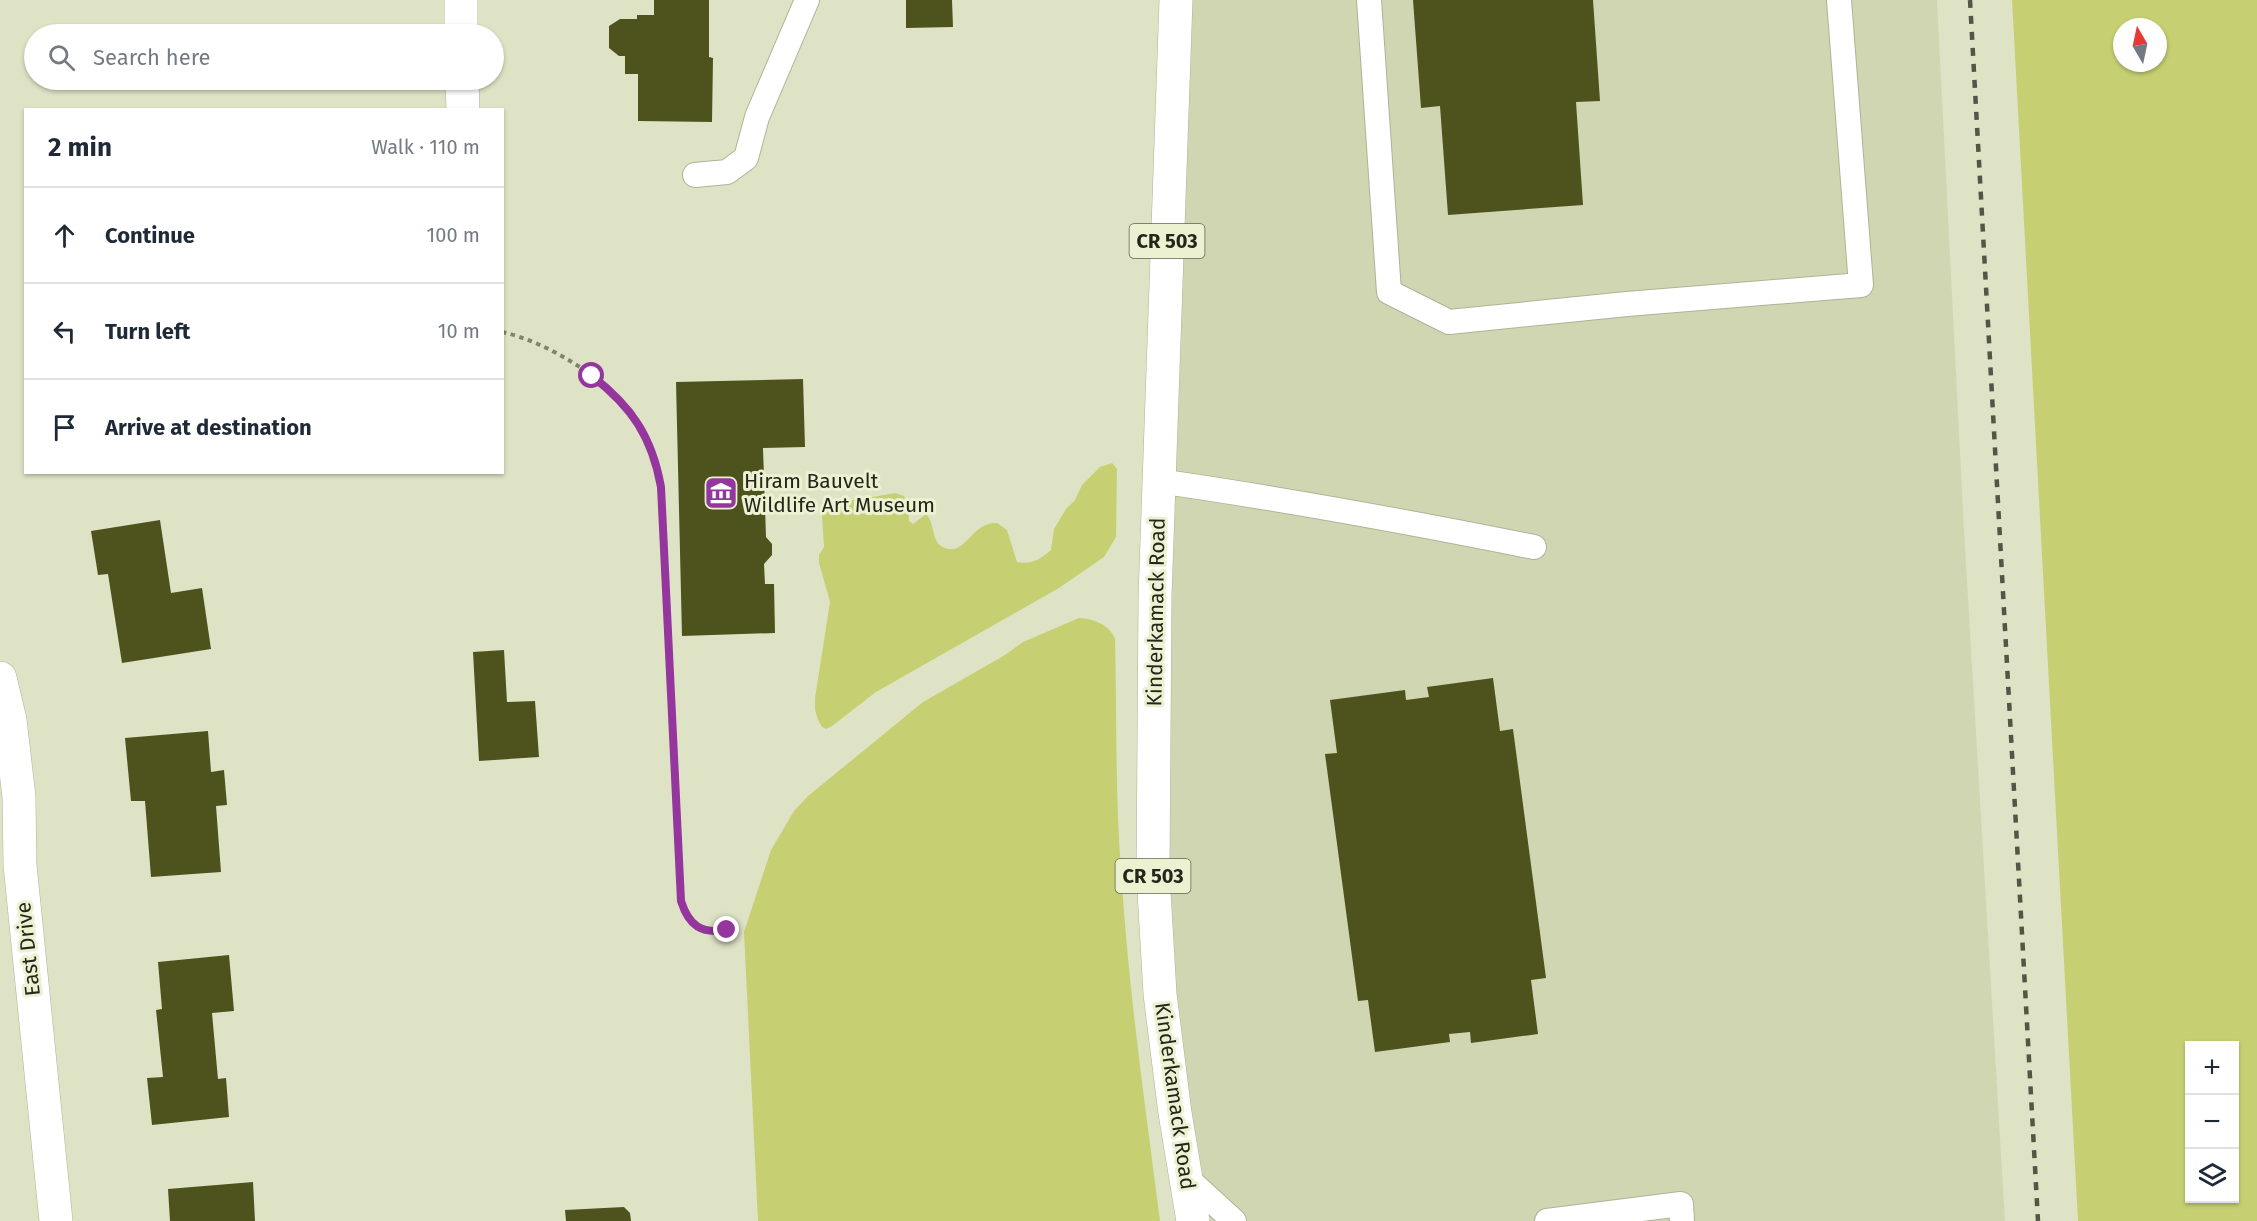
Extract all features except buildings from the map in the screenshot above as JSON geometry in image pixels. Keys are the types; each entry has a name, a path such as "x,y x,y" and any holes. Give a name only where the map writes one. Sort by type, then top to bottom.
{"main road":[{"path":"461,0 461,24"},
{"name":"Kinderkamack Road","path":"1176,0 1158,481 1153,874 1160,994 1175,1113 1188,1179 1193,1221"},
{"path":"462,90 463,108"},
{"name":"East Drive","path":"0,678 19,797 20,865 56,1221"}],"lane":[{"path":"695,175 727,172 746,158 757,117 807,0"},
{"path":"1369,0 1389,292 1449,322 1861,285 1839,0"},
{"path":"1158,481 1386,518 1534,547"},
{"path":"1188,1179 1234,1221"},
{"path":"1547,1221 1682,1212"}],"path":[{"path":"504,333 531,341 561,356 610,390 633,415 650,446 661,487 681,901 694,925 714,932 727,930"}],"shaded area":[{"path":"1176,0 1937,0 1964,530 2005,1221 1193,1221 1160,994"}],"green space":[{"path":"2012,0 2257,0 2257,1221 2078,1221"},
{"path":"1112,463 1117,469 1116,537 1104,557 1059,588 876,692 832,726 826,729 822,727 815,710 815,698 830,602 819,563 819,555 824,547 821,502 856,500 895,493 904,496 908,505 909,521 913,524 926,514 936,540 943,547 950,549 961,546 982,526 997,523 1007,530 1017,562 1027,563 1040,559 1051,550 1054,529 1066,509 1075,500 1082,485 1100,467"},
{"path":"1079,618 1100,623 1109,629 1115,638 1118,811 1124,913 1160,1221 758,1221 744,932 771,850 794,811 808,796 923,702 1005,655 1023,642"}],"railway":[{"path":"1970,0 2038,1221"}],"place":[{"name":"Hiram Bauvelt Wildlife Art Museum","path":"721,493"}],"route":[{"path":"592,376 610,390 633,415 655,459 661,487 681,901 694,925 714,932 727,930"}]}
